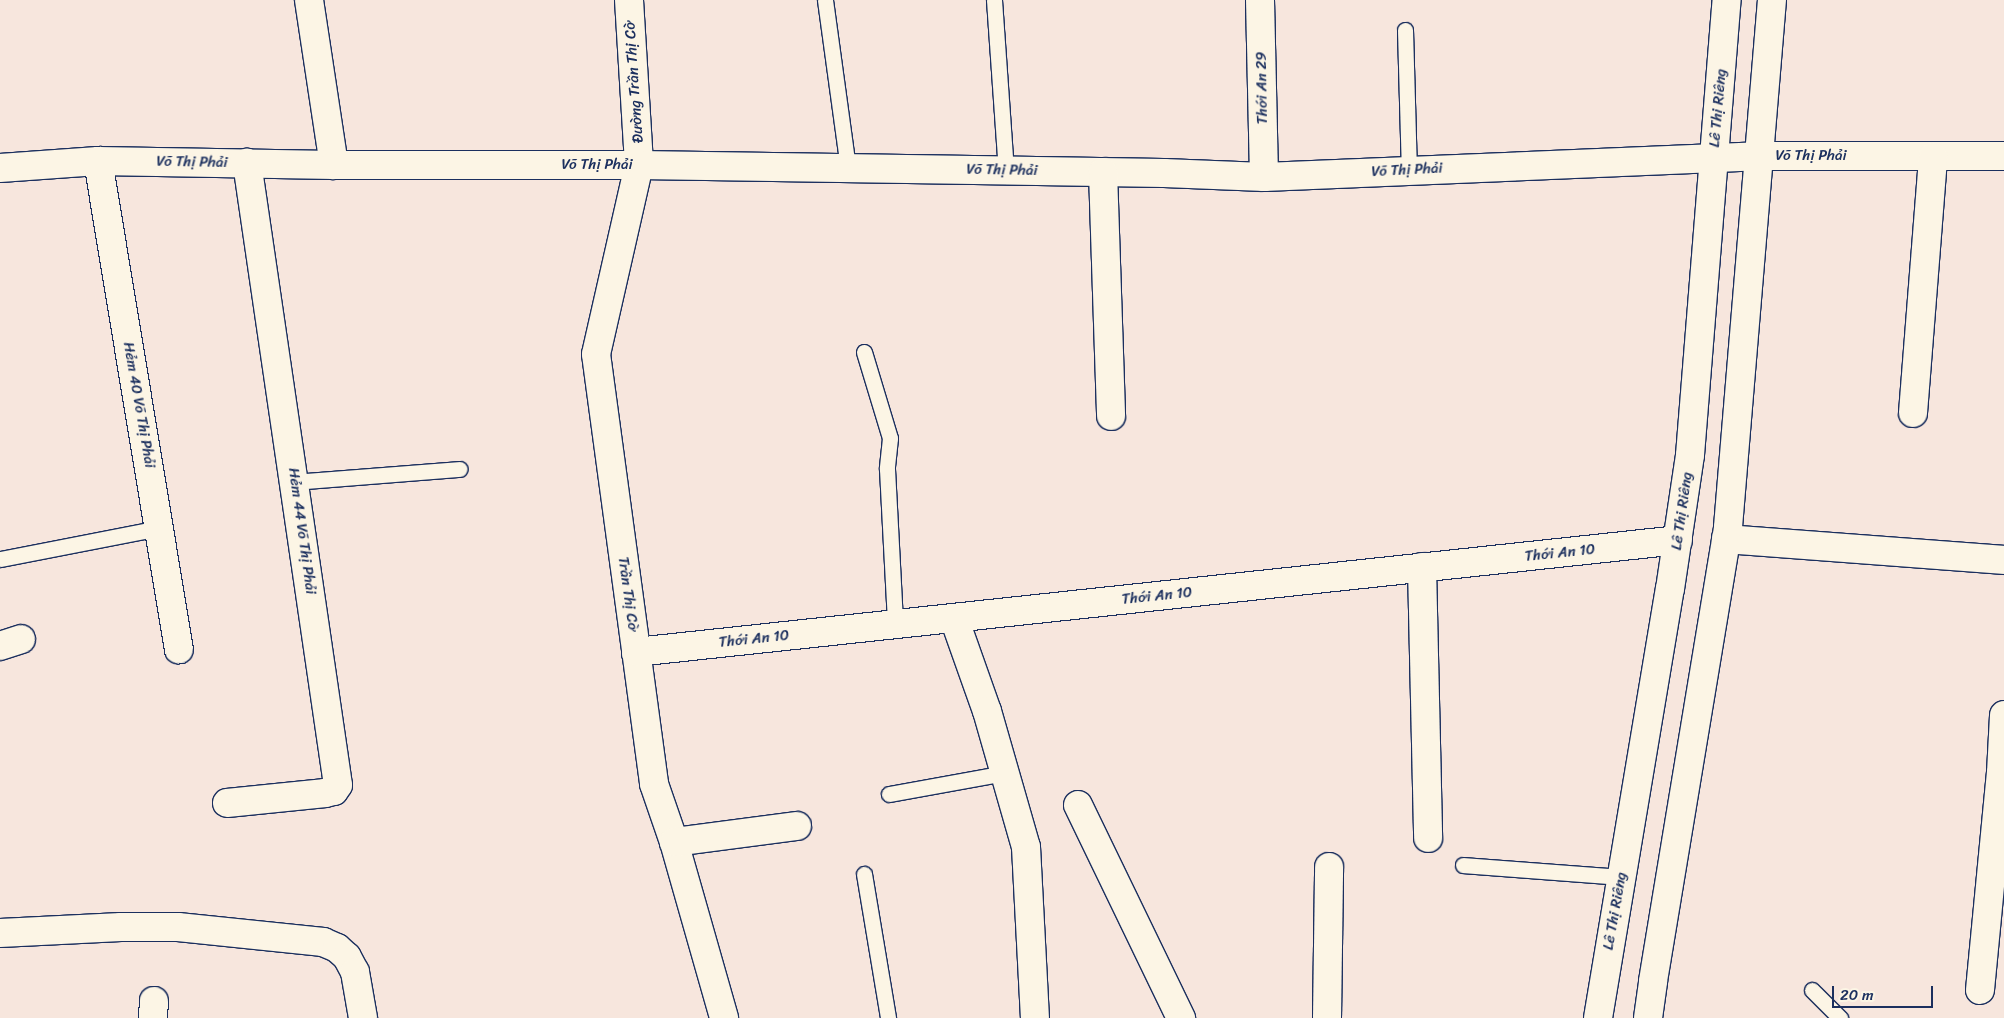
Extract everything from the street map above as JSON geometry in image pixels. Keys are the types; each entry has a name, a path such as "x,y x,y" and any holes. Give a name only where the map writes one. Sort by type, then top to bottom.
{"street":[{"path":"309,0 334,166"},
{"name":"Đường Trần Thị Cờ","path":"629,0 639,164"},
{"name":"Thới An 29","path":"1260,0 1264,177"},
{"name":"Lê Thị Riêng","path":"1598,1018 1678,540 1690,455 1727,0"},
{"path":"1648,1018 1726,539 1772,0"},
{"name":"Võ Thị Phải","path":"0,168 98,161 334,166 639,164 1103,172 1264,177 1713,157 2004,156"},
{"path":"1913,413 1933,157"},
{"name":"Hẻm 40 Võ Thị Phải","path":"98,161 179,649"},
{"name":"Hẻm 44 Võ Thị Phải","path":"227,802 325,793 334,791 338,785 248,163"},
{"name":"Trần Thị Cờ","path":"639,164 596,354 654,784 674,842 724,1018"},
{"path":"1103,172 1111,416"},
{"path":"1726,539 2004,560"},
{"name":"Thới An 10","path":"636,652 1678,540"},
{"path":"1422,568 1428,838"},
{"path":"954,618 987,711 1026,847 1035,1018"},
{"path":"1980,990 2001,773 2004,715"},
{"path":"1078,805 1181,1018"},
{"path":"674,842 797,826"},
{"path":"1327,1018 1329,866"},
{"path":"0,933 121,927 178,927 323,942 337,948 347,957 355,972 363,1018"},
{"path":"716,1018 724,1018"}],"lane":[{"path":"825,0 848,167"},
{"path":"994,0 1006,170"},
{"path":"1405,30 1409,170"},
{"path":"864,352 890,438 887,469 895,624"},
{"path":"294,482 459,469"},
{"path":"0,559 159,528"},
{"path":"889,794 1005,773"},
{"path":"1463,865 1621,877"},
{"path":"864,874 888,1018"},
{"path":"1812,990 1840,1018"}]}
